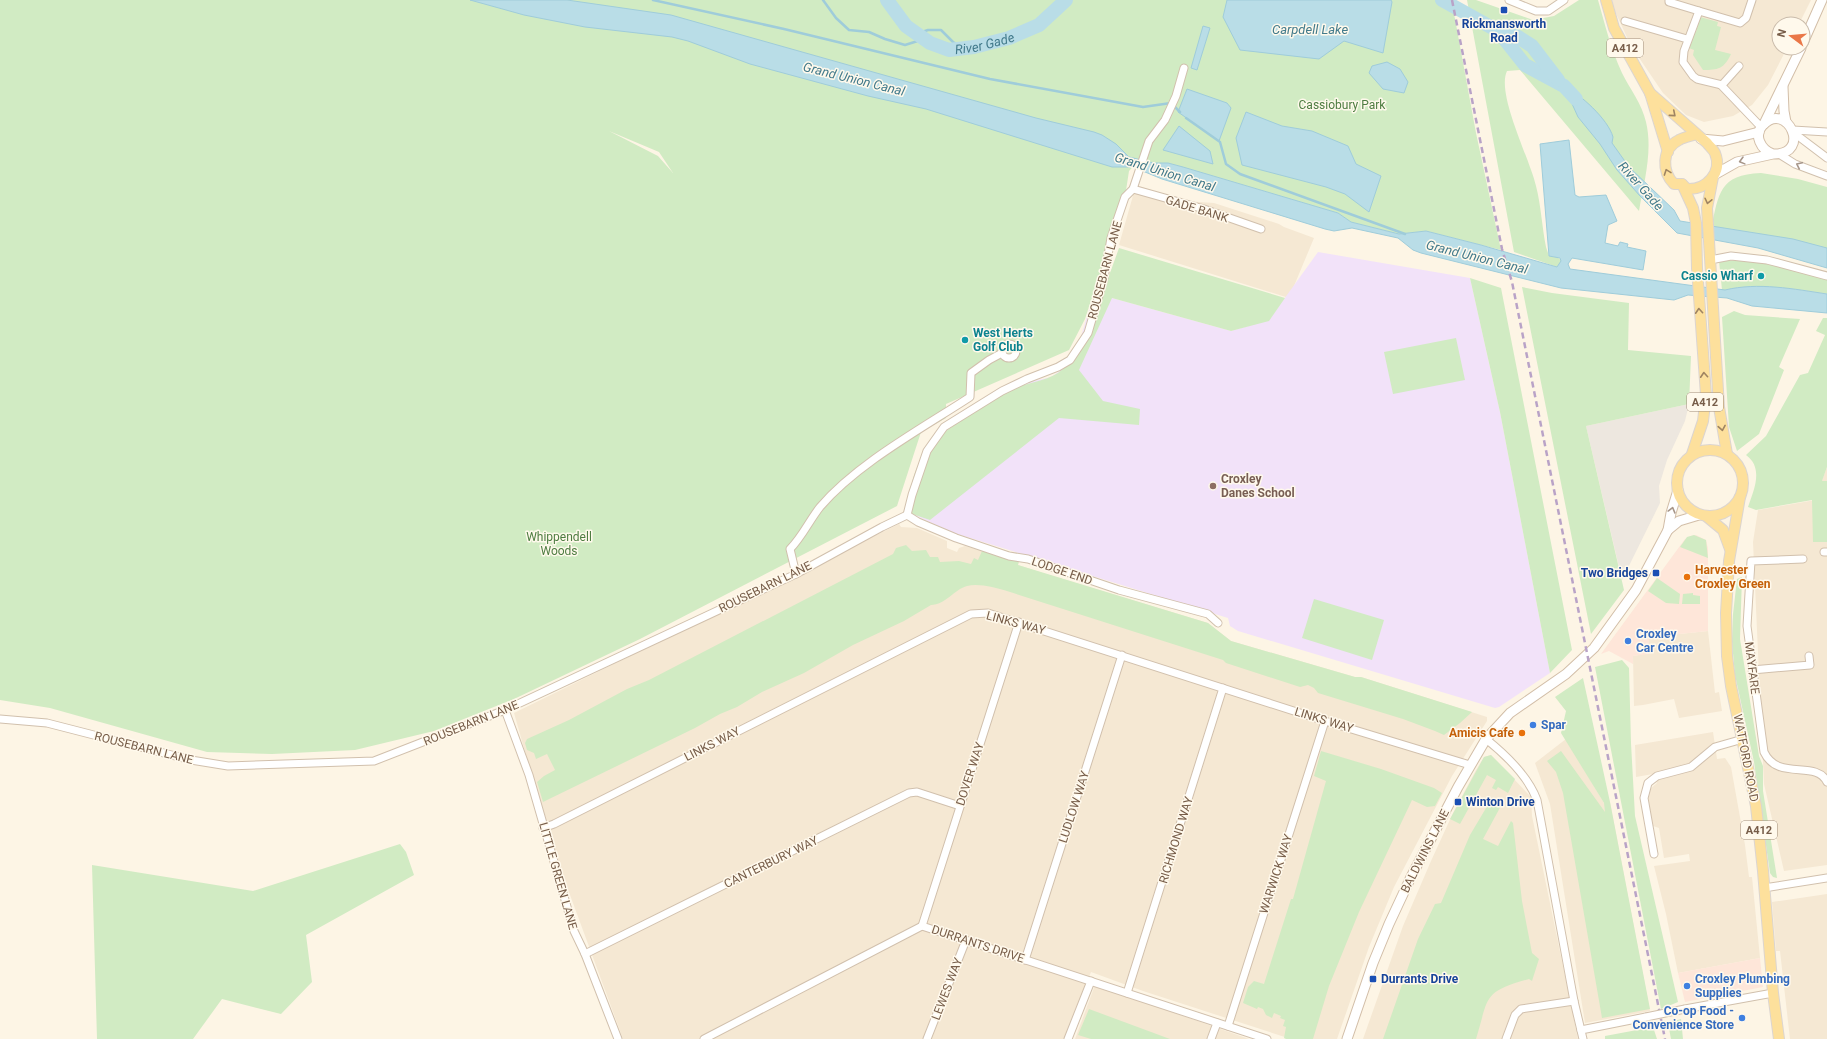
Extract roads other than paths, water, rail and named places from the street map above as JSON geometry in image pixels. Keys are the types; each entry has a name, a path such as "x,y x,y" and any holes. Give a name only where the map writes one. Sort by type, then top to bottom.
{"main road":[{"name":"A412","path":"1606,0 1614,28 1650,94 1668,152"},
{"name":"A412","path":"1650,94 1699,137"},
{"path":"1699,137 1707,143 1714,152 1717,167 1713,176 1704,186 1697,189 1687,189 1682,184 1674,184 1667,174 1664,163 1668,152 1673,144 1678,140 1699,137"},
{"name":"A412","path":"1713,176 1706,208 1719,407 1727,454 1738,464 1743,474 1743,486 1740,497"},
{"name":"A412","path":"1682,184 1693,208 1696,223 1706,395 1704,413 1698,439 1692,454 1681,467 1677,481 1679,495 1686,506 1703,516"},
{"path":"1692,454 1707,451 1727,454"},
{"path":"1703,516 1721,515 1727,512 1734,508 1740,497"},
{"name":"WATFORD ROAD","path":"1740,497 1730,550 1726,613 1727,656 1731,686 1756,806 1773,993 1779,1039"},
{"name":"WATFORD ROAD","path":"1703,516 1723,530 1730,550"}],"street":[{"path":"1509,0 1536,11 1548,11 1564,0"},
{"path":"1669,0 1669,2 1740,23 1746,18 1752,0"},
{"path":"1811,25 1822,0"},
{"path":"1698,11 1682,57 1684,62 1693,76 1704,82 1721,85 1761,128"},
{"path":"1625,21 1687,39"},
{"path":"1797,56 1761,128 1759,142 1762,147 1796,164 1827,176"},
{"path":"1721,85 1739,66"},
{"name":"ROUSEBARN LANE","path":"0,719 47,723 191,760 228,766 374,761 505,710 796,574 907,515 927,451 944,427 1002,391 1058,367 1070,360 1088,332 1104,278 1111,238 1125,197 1133,189 1149,141 1165,120 1174,99 1184,68"},
{"path":"1783,86 1786,122 1793,131 1827,158"},
{"path":"1699,137 1723,141 1761,128 1774,119 1786,122"},
{"path":"1793,131 1827,132"},
{"path":"1713,176 1737,162 1787,151 1791,147 1793,141 1793,131"},
{"name":"GADE BANK","path":"1133,189 1204,209 1261,229"},
{"path":"1710,260 1731,256 1767,260 1827,276"},
{"path":"796,574 790,549 796,543 820,508 852,476 883,453 970,397 971,373 989,360 1002,354"},
{"path":"1668,530 1678,490"},
{"name":"LODGE END","path":"907,515 918,522 956,538 1009,556 1028,559 1119,590 1208,614 1218,623"},
{"name":"BALDWINS LANE","path":"1347,1039 1373,963 1389,924 1411,877 1470,765 1486,739 1510,713 1566,674 1594,648 1636,590 1668,530 1679,521 1703,516"},
{"name":"MAYFARE","path":"1803,559 1751,561 1747,626 1764,752 1768,760 1775,766 1784,769 1818,773 1825,778 1827,782"},
{"name":"LINKS WAY","path":"543,828 554,824 971,614 988,613 1019,622 1325,721 1470,765"},
{"name":"DOVER WAY","path":"922,926 1019,622"},
{"name":"LUDLOW WAY","path":"1025,960 1122,655"},
{"path":"1752,670 1810,665 1809,656"},
{"name":"RICHMOND WAY","path":"1127,993 1223,688"},
{"name":"LITTLE GREEN LANE","path":"505,710 529,776 574,931 585,954 618,1039"},
{"name":"WARWICK WAY","path":"1228,1026 1325,721"},
{"path":"1486,739 1529,783 1537,800 1574,1001 1583,1039"},
{"path":"1654,854 1644,798 1648,783 1657,776 1691,767 1715,747 1743,739"},
{"name":"CANTERBURY WAY","path":"585,954 908,793 917,792 960,806"},
{"path":"1764,888 1827,878"},
{"name":"DURRANTS DRIVE","path":"704,1039 922,926 1267,1039"},
{"name":"LEWES WAY","path":"927,1039 966,940"},
{"path":"1068,1039 1091,981"},
{"path":"1581,1030 1773,993"},
{"path":"1506,1039 1515,1015 1521,1009 1574,1001"},
{"path":"1210,1039 1217,1023"}],"water":[{"name":"Grand Union Canal","path":"470,0 567,0 671,15 1036,118 1094,132 1116,144 1129,157 1154,163 1168,163 1183,167 1338,213 1351,222 1399,234 1426,231 1557,267 1561,261 1560,258 1549,256 1540,144 1569,140 1575,195 1579,197 1606,195 1617,221 1608,225 1605,243 1618,246 1620,242 1628,244 1627,247 1646,251 1643,270 1572,258 1568,264 1570,269 1725,290 1763,286 1789,288 1827,294 1827,313 1752,306 1727,298 1688,295 1674,300 1561,288 1421,253 1413,250 1398,238 1352,228 1334,231 1325,229 1162,179 1133,167 1112,167 926,109 868,96 750,64 688,41 672,37 585,27 524,15"},
{"name":"Carpdell Lake","path":"1227,0 1391,0 1392,2 1383,53 1344,41 1319,59 1240,50 1223,17"},
{"path":"1203,26 1210,28 1197,70 1191,68"},
{"path":"1387,62 1400,69 1408,82 1404,93 1383,89 1369,73 1372,66"},
{"path":"1564,86 1578,95 1600,115 1613,137 1612,143 1629,167 1674,210 1680,221 1793,239 1827,248 1827,268 1758,248 1677,233 1640,196 1617,170 1600,144 1578,117"},
{"path":"1187,89 1227,103 1231,108 1219,141 1178,112"},
{"path":"1246,112 1282,126 1312,131 1348,146 1356,164 1381,176 1369,212 1345,194 1326,187 1242,165 1236,138"},
{"path":"1179,126 1210,151 1213,164 1163,150"}],"waterway":[{"path":"653,0 784,29 990,79 1143,107 1171,103 1180,112"},
{"path":"823,0 836,18 849,30 869,32 905,45 924,39"},
{"name":"River Gade","path":"887,0 906,26 930,43 949,50 974,47 1009,38 1039,25 1066,0"},
{"name":"River Gade","path":"1442,0 1498,31 1525,65 1564,86 1576,99"},
{"path":"916,34 928,30 941,30 953,42 965,48"},
{"path":"1498,31 1518,37 1532,46 1558,80"},
{"path":"1186,118 1220,142 1226,164 1240,174 1405,234"}],"railway":[{"path":"1452,0 1502,249 1512,282 1665,1039"}],"place":[{"name":"Rickmansworth Road","path":"1504,10"},
{"name":"Cassio Wharf","path":"1761,276"},
{"name":"West Herts Golf Club","path":"965,340"},
{"name":"Croxley Danes School","path":"1213,486"},
{"name":"Two Bridges","path":"1656,573"},
{"name":"Harvester Croxley Green","path":"1687,577"},
{"name":"Croxley Car Centre","path":"1628,641"},
{"name":"Spar","path":"1533,725"},
{"name":"Amicis Cafe","path":"1522,733"},
{"name":"Winton Drive","path":"1458,802"},
{"name":"Durrants Drive","path":"1373,979"},
{"name":"Croxley Plumbing Supplies","path":"1687,986"},
{"name":"Co-op Food - Convenience Store","path":"1742,1018"}],"park label":[{"name":"Cassiobury Park","path":"1342,105"},
{"name":"Whippendell Woods","path":"559,544"}]}
